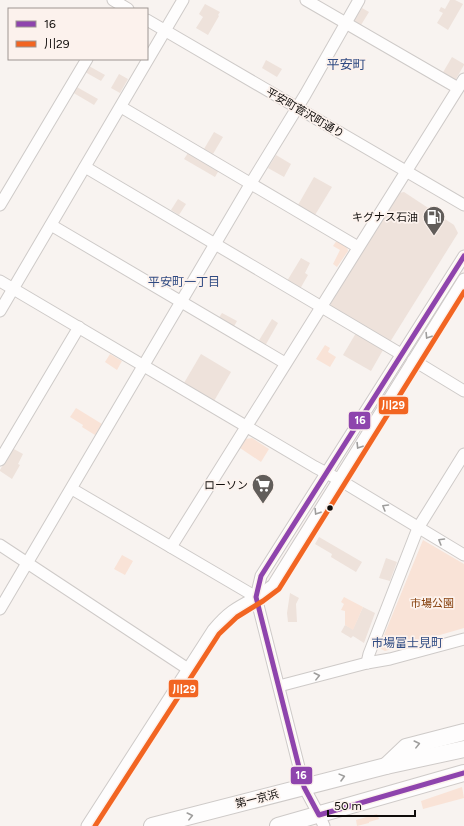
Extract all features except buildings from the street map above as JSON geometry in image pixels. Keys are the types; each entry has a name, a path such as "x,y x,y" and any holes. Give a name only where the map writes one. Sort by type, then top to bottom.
{"highway":[{"name":"第一京浜","path":"386,766 406,747 464,732"},
{"name":"第一京浜","path":"152,826 386,766 464,749"},
{"path":"278,826 322,820 464,773"}],"street":[{"path":"148,60 183,0"},
{"path":"171,546 320,306 461,84 306,0"},
{"path":"0,609 359,0"},
{"name":"平安町菅沢町通り","path":"148,21 464,205"},
{"path":"0,205 86,60"},
{"path":"0,311 148,60"},
{"path":"121,107 358,247"},
{"path":"85,167 401,354"},
{"path":"51,225 285,363"},
{"path":"322,820 304,787 256,597 261,576 464,256"},
{"path":"87,826 213,630 224,617 272,585 464,279"},
{"path":"0,281 245,426 338,479 464,555"},
{"path":"0,460 78,327"},
{"path":"413,360 464,391"},
{"path":"367,663 369,654 418,528 460,468 464,454"},
{"path":"72,489 256,597"},
{"path":"0,545 188,669"},
{"path":"279,686 464,639"}],"shaded area":[{"path":"450,0 455,0 463,4 448,30 437,23 443,13 439,11 441,7 445,9"},
{"path":"205,4 220,12 208,35 196,28 203,17 199,14"},
{"path":"362,8 369,12 361,25 354,21"},
{"path":"452,57 464,64 456,79 452,79 442,74"},
{"path":"266,60 282,69 277,77 262,68"},
{"path":"89,66 105,75 101,81 85,72"},
{"path":"119,74 128,79 120,93 111,88"},
{"path":"75,86 98,99 94,105 72,92"},
{"path":"214,132 223,137 213,154 204,149"},
{"path":"188,153 219,170 215,177 184,159"},
{"path":"276,155 291,164 284,177 268,168"},
{"path":"314,177 332,187 315,215 298,205"},
{"path":"404,192 454,225 458,233 390,342 331,307 331,303 399,193"},
{"path":"178,199 186,204 179,215 171,210"},
{"path":"301,258 310,263 305,273 308,275 300,289 287,281"},
{"path":"222,313 237,321 233,328 218,319"},
{"path":"272,319 278,323 265,346 258,342"},
{"path":"356,333 383,350 371,371 343,355"},
{"path":"201,354 231,372 214,401 184,383"},
{"path":"12,448 23,454 18,464 20,465 12,479 0,470"},
{"path":"319,537 362,562 356,572 331,557 332,554 315,544"},
{"path":"386,558 397,562 390,581 379,578"},
{"path":"290,593 299,598 296,604 297,622 288,622 287,613"},
{"path":"363,607 375,613 364,643 353,636 351,638 341,632 345,625 353,629"}],"green space":[{"path":"337,240 347,246 348,251 337,267 333,264 340,250 333,246"},
{"path":"325,345 330,348 328,352 336,357 330,367 316,359"},
{"path":"110,354 122,361 117,370 105,362"},
{"path":"76,408 102,424 95,435 70,417"},
{"path":"252,438 269,449 261,462 240,448 245,439"},
{"name":"市場公園","path":"423,540 464,564 464,628 385,651 381,649 380,645"},
{"path":"122,555 133,561 125,575 114,569"},
{"path":"344,597 363,607 353,630 345,625 345,611 341,610 344,604 341,602"},
{"path":"462,787 464,798 423,809 421,801"},
{"path":"377,814 379,819 357,826 356,820"}],"transit line":[{"name":"16","path":"464,256 261,576 256,597 304,787 319,815 464,773"},
{"name":"川29","path":"95,826 219,634 237,617 279,589 464,292"}],"place":[{"name":"キグナス石油","path":"434,236"},
{"name":"ローソン","path":"263,504"}],"district":[{"name":"平安町","path":"346,64"},
{"name":"平安町一丁目","path":"184,282"},
{"name":"市場富士見町","path":"407,643"}]}
